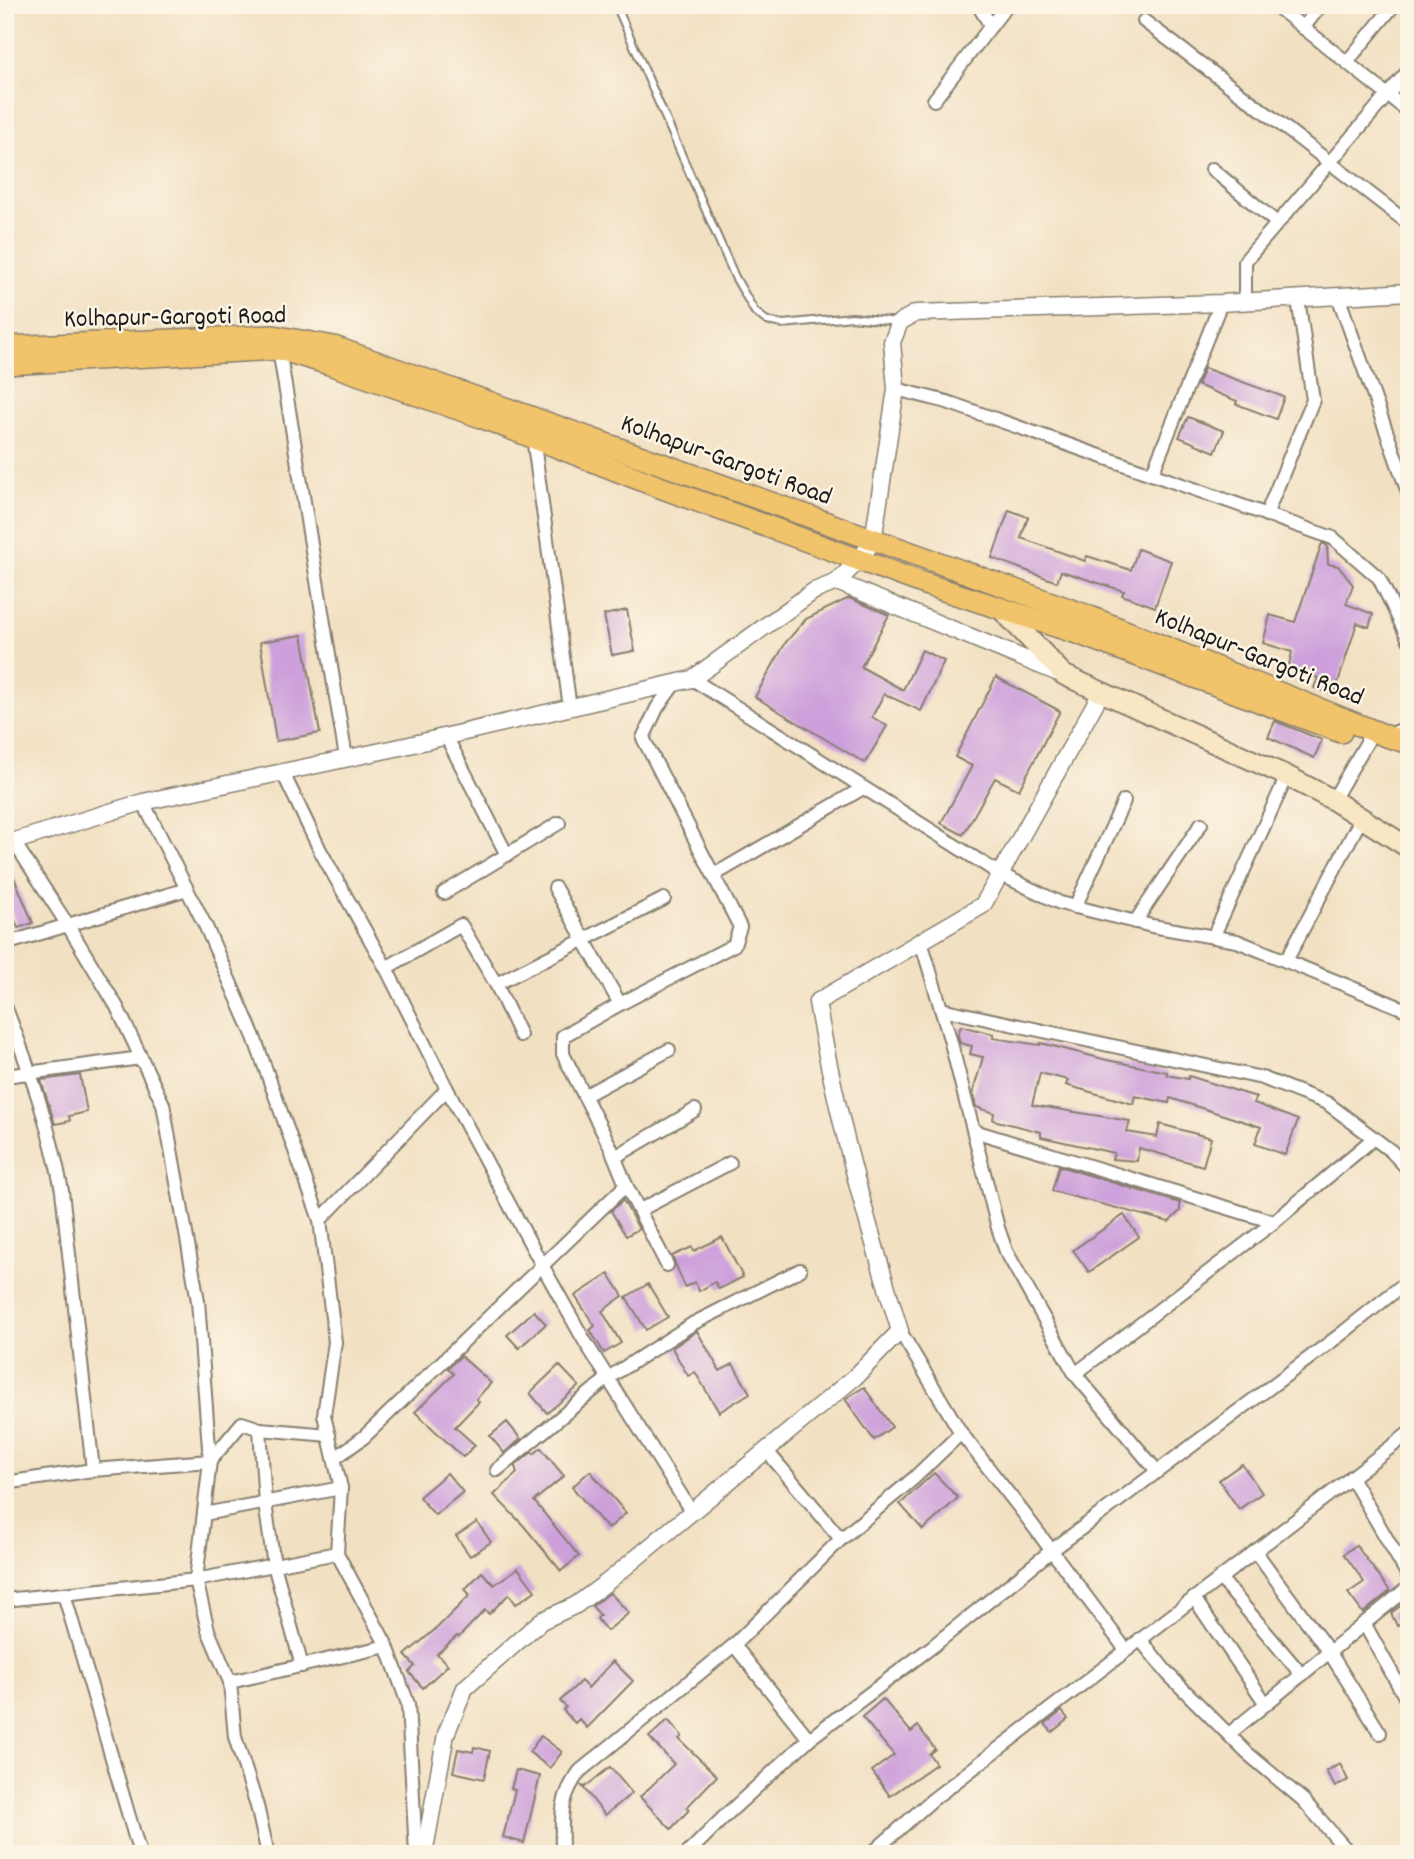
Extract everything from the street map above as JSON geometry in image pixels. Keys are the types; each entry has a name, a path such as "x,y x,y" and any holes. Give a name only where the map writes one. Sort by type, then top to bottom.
{"main road":[{"name":"Kolhapur-Gargoti Road","path":"5,346 273,336 334,347 1085,615 1374,735 1409,743"},
{"path":"5,364 279,349 469,412 654,485 859,560 1374,735 1409,756"},
{"path":"1000,608 1064,674 1287,776 1362,817 1409,848"}],"street":[{"path":"978,5 991,26"},
{"path":"934,100 1007,5"},
{"path":"1275,5 1409,112"},
{"path":"1303,28 1321,5"},
{"path":"1347,62 1394,5"},
{"path":"1144,21 1409,225"},
{"path":"1245,302 1245,261 1409,70"},
{"path":"1212,169 1277,223"},
{"path":"268,1854 257,1806 235,1737 230,1682 208,1630 196,1580 209,1461 198,1301 163,1104 117,1007 69,927 10,843 143,802 692,679 814,591 836,582 859,560 873,541 896,389 892,342 900,322 907,316 916,313 1245,302 1409,292"},
{"path":"1338,296 1409,495"},
{"path":"1266,515 1313,400 1297,299"},
{"path":"1153,474 1221,303"},
{"path":"279,349 346,758"},
{"path":"896,389 947,402 1333,538 1379,578 1409,640"},
{"path":"533,437 570,708"},
{"path":"836,582 1064,674"},
{"path":"692,679 1000,874 1060,903 1135,922 1237,941 1409,1011"},
{"path":"667,1265 563,1054 563,1036 734,945 740,927 643,738 657,708 675,683"},
{"path":"1101,693 983,905 817,1002 829,1075 868,1225 900,1331 961,1433 1126,1650"},
{"path":"1333,800 1374,735 1409,727"},
{"path":"446,736 507,855"},
{"path":"282,771 321,852 386,968 447,1089 542,1265 691,1511"},
{"path":"1213,937 1287,776"},
{"path":"713,875 863,788"},
{"path":"1075,907 1124,801"},
{"path":"143,802 187,889 254,1037 320,1220 335,1342 324,1415 341,1488 337,1553 387,1646 408,1704 416,1854"},
{"path":"1286,961 1362,817"},
{"path":"444,892 559,823"},
{"path":"1135,922 1201,824"},
{"path":"555,888 620,1004"},
{"path":"5,944 69,927 187,889"},
{"path":"496,984 664,899"},
{"path":"386,968 461,925 496,984 520,1035"},
{"path":"921,941 1006,1251 1075,1374 1156,1470"},
{"path":"5,1006 32,1073 62,1191 93,1470"},
{"path":"941,1009 1262,1078 1327,1103 1391,1151 1409,1170"},
{"path":"584,1096 669,1050"},
{"path":"5,1076 141,1058"},
{"path":"320,1220 447,1089"},
{"path":"615,1157 695,1110"},
{"path":"974,1131 1274,1222"},
{"path":"1075,1374 1274,1222 1374,1138"},
{"path":"640,1210 730,1163"},
{"path":"334,1459 364,1437 626,1185"},
{"path":"497,1470 608,1378 694,1323 800,1270"},
{"path":"687,1854 809,1739 933,1646 1156,1470 1340,1335 1409,1280"},
{"path":"425,1854 446,1734 465,1688 541,1621 576,1605 606,1583 855,1377 900,1331"},
{"path":"5,1483 93,1470 209,1461 242,1423 260,1429 328,1435"},
{"path":"260,1429 265,1503 274,1565 302,1665"},
{"path":"562,1854 562,1806 569,1786 580,1771 734,1645 841,1539 913,1479 961,1433"},
{"path":"871,1854 932,1800 1409,1433"},
{"path":"766,1450 841,1539"},
{"path":"1351,1478 1409,1577"},
{"path":"204,1514 341,1488"},
{"path":"1255,1551 1330,1653 1380,1733"},
{"path":"5,1600 196,1580 337,1553"},
{"path":"1220,1578 1302,1675"},
{"path":"1229,1734 1409,1587"},
{"path":"64,1594 140,1854"},
{"path":"1194,1598 1266,1704"},
{"path":"1364,1623 1409,1703"},
{"path":"1140,1639 1168,1674 1229,1734 1303,1800 1350,1854"},
{"path":"734,1645 809,1739"},
{"path":"230,1682 387,1646"},
{"path":"5,1831 7,1854"}],"lane":[{"path":"616,5 735,277 755,312 767,321 783,324 852,317 900,322"}],"building":[{"path":"1204,368 1284,397 1276,419 1197,385"},
{"path":"1188,417 1224,431 1215,452 1179,437"},
{"path":"1009,510 1028,517 1021,538 1085,561 1087,556 1131,570 1138,549 1171,561 1155,607 1122,595 1124,591 1061,571 1057,582 992,558"},
{"path":"1322,543 1327,545 1328,564 1338,566 1353,585 1346,604 1373,614 1369,627 1357,623 1334,695 1314,688 1318,678 1288,669 1292,652 1263,643 1270,615 1295,622"},
{"path":"849,598 889,615 861,667 903,690 922,650 944,661 921,711 884,694 872,717 887,726 865,763 755,697 786,642 806,619"},
{"path":"627,610 635,651 612,655 604,615"},
{"path":"302,635 320,733 276,741 260,642"},
{"path":"996,677 1060,711 1019,790 995,778 963,835 941,823 972,766 955,757"},
{"path":"1275,721 1322,740 1314,758 1268,737"},
{"path":"5,856 33,923 18,928 5,896"},
{"path":"961,1026 994,1034 993,1038 1041,1043 1167,1072 1167,1075 1188,1079 1189,1076 1256,1097 1254,1103 1298,1120 1285,1155 1255,1144 1261,1127 1170,1098 1169,1103 1135,1096 1133,1104 1066,1085 1068,1080 1040,1073 1032,1105 1130,1121 1127,1132 1157,1137 1160,1124 1211,1138 1203,1166 1139,1148 1137,1161 1112,1159 1114,1153 1041,1137 1041,1132 993,1120 994,1113 976,1107 973,1092 983,1057 970,1054 972,1046 960,1043 958,1035"},
{"path":"80,1075 87,1112 69,1116 70,1121 55,1124 41,1080"},
{"path":"1059,1166 1180,1203 1180,1211 1169,1222 1052,1191"},
{"path":"623,1200 639,1229 626,1236 611,1211"},
{"path":"1124,1215 1139,1237 1089,1272 1073,1250"},
{"path":"722,1237 743,1277 719,1289 715,1282 699,1291 695,1282 685,1287 672,1256 692,1247 694,1251"},
{"path":"609,1274 623,1296 602,1311 621,1343 604,1353 590,1330 595,1326 575,1296"},
{"path":"648,1284 668,1317 646,1330 626,1297"},
{"path":"534,1311 546,1324 519,1348 507,1335"},
{"path":"697,1331 720,1371 733,1364 750,1393 719,1412 695,1372 688,1376 672,1348"},
{"path":"461,1356 491,1383 476,1399 479,1402 455,1427 475,1445 463,1457 415,1412 454,1374 448,1368"},
{"path":"559,1365 579,1386 547,1413 530,1393"},
{"path":"864,1387 892,1427 874,1440 845,1399"},
{"path":"507,1422 521,1439 504,1453 490,1436"},
{"path":"541,1448 564,1476 534,1501 579,1556 561,1571 494,1495 517,1473 515,1466"},
{"path":"1242,1464 1262,1493 1239,1509 1219,1480"},
{"path":"590,1471 626,1513 608,1529 572,1487"},
{"path":"447,1473 463,1492 435,1515 419,1497"},
{"path":"934,1473 958,1498 923,1530 900,1504"},
{"path":"477,1522 491,1542 470,1556 456,1536"},
{"path":"1356,1545 1390,1591 1363,1613 1348,1593 1364,1582 1344,1554"},
{"path":"518,1568 535,1591 516,1604 509,1594 489,1614 485,1610 459,1637 437,1654 448,1665 423,1688 409,1672 415,1666 405,1655 470,1595 465,1589 482,1572 494,1585"},
{"path":"610,1593 629,1613 607,1631 597,1619 600,1615 592,1606"},
{"path":"1403,1604 1409,1620 1397,1626 1391,1613"},
{"path":"613,1661 633,1681 587,1728 579,1719 575,1723 563,1710 566,1707 560,1701 581,1681 588,1688"},
{"path":"883,1699 911,1732 918,1726 935,1749 929,1754 936,1764 890,1796 872,1771 894,1755 862,1717"},
{"path":"1062,1711 1068,1719 1052,1732 1045,1724"},
{"path":"668,1720 682,1736 679,1739 717,1776 687,1807 689,1810 671,1829 640,1797 674,1764 649,1737"},
{"path":"541,1736 562,1752 550,1768 529,1752"},
{"path":"474,1747 490,1751 484,1779 453,1772 458,1749 473,1752"},
{"path":"1340,1764 1348,1780 1335,1787 1326,1771"},
{"path":"610,1767 632,1793 605,1815 582,1786 585,1787"},
{"path":"516,1770 540,1776 524,1843 503,1837 515,1790 511,1789"}]}
